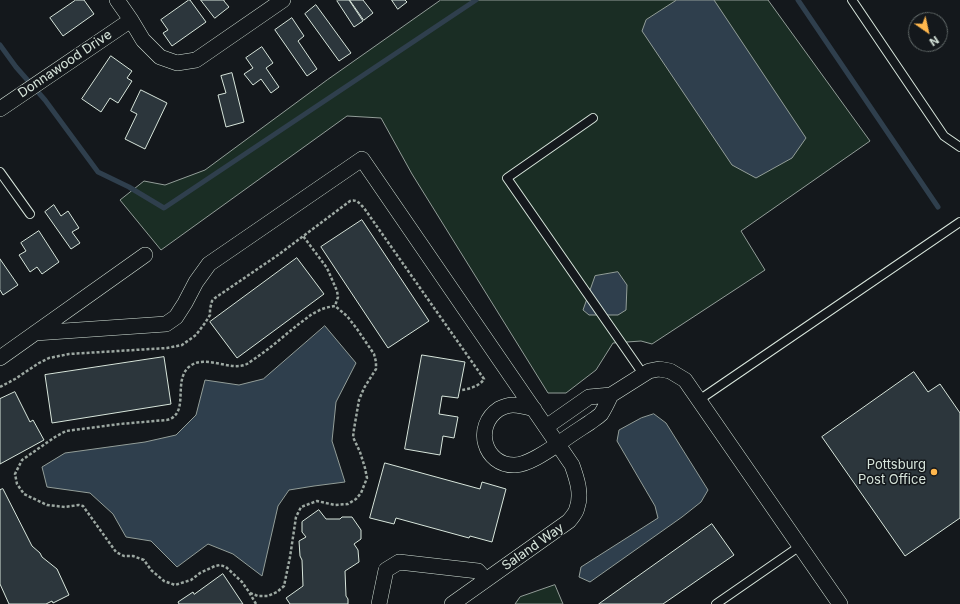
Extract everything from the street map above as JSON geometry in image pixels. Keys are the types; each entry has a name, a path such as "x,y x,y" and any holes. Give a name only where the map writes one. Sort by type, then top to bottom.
{"street":[{"path":"117,0 143,40 160,57 177,64 196,60 283,0"},
{"name":"Donnawood Drive","path":"0,108 131,20"},
{"name":"Saland Way","path":"35,333 166,324 176,317 196,282 209,264 362,159 572,465 580,498 577,510 569,521 452,604"},
{"path":"0,358 145,255"},
{"path":"546,427 589,397 611,395 648,371 659,369 670,371 685,380 840,604"},
{"path":"534,409 512,405 502,407 493,413 487,421 484,431 484,442 496,459 505,464 516,465 536,458 601,414 611,395"},
{"path":"379,604 386,570 399,562 478,571 486,580"}],"lane":[{"path":"852,0 944,136 960,147"},
{"path":"593,118 507,178 643,374"},
{"path":"0,172 30,214"},
{"path":"699,400 960,222"},
{"path":"716,604 800,546"}],"path":[{"path":"0,387 15,380 39,363 49,358 69,354 167,348 182,345 196,335 205,323 210,315 212,301 350,201 354,200 358,201 364,208 484,379 474,387 462,390"},
{"path":"303,236 327,268 337,291 338,297 335,306"},
{"path":"249,592 258,596 268,596 277,592 284,586 296,517 301,507 317,501 335,505 348,504 361,494 367,478 362,457 353,437 359,400 364,388 376,369 376,362 374,354 347,316 335,306"},
{"path":"256,604 242,582 226,567 220,565 200,572 192,580 175,585 164,581 151,570 144,560 133,556 124,556 116,552 83,506 79,505 65,507 47,505 24,494 17,484 15,474 22,460 66,431 166,420 172,418 180,407 182,377 191,365 198,362 210,362 236,366 247,364 310,315 318,310 335,306"}],"green space":[{"path":"441,0 768,0 870,141 741,231 765,270 652,344 641,341 613,343 596,370 566,393 548,393 412,174 381,118 347,116 161,250 120,200 144,181 165,185 205,170 327,80"},
{"path":"555,585 563,604 515,604 520,597"}],"water":[{"path":"677,0 714,0 806,138 792,158 756,178 732,165 642,31 646,20"},
{"path":"618,272 627,285 626,310 618,315 589,315 583,310 595,276"},
{"path":"325,326 356,363 336,402 332,441 345,482 289,490 278,506 262,576 233,554 208,544 177,567 151,541 126,537 113,514 90,493 47,487 42,467 65,453 145,442 176,435 196,415 205,380 239,385 263,379"},
{"path":"654,414 666,423 708,490 701,502 682,517 590,582 579,577 581,567 658,518 655,506 617,441 619,430 641,418"}],"building":[{"path":"76,0 84,0 94,14 63,36 50,18"},
{"path":"189,0 206,22 172,46 163,33 168,30 161,20"},
{"path":"201,0 224,0 229,7 215,18"},
{"path":"349,0 363,21 354,27 337,1"},
{"path":"350,0 363,0 373,13 364,20"},
{"path":"392,0 405,0 407,2 398,9"},
{"path":"316,5 351,53 339,61 305,14"},
{"path":"292,18 304,36 298,41 317,69 307,76 275,30"},
{"path":"262,47 273,63 266,68 279,87 271,93 261,79 253,85 244,74 253,68 246,58"},
{"path":"111,56 132,71 127,78 132,81 118,103 110,98 101,112 82,99"},
{"path":"232,73 244,122 226,127 218,95 226,93 221,76"},
{"path":"141,90 167,103 145,149 125,139 137,114 131,111"},
{"path":"54,205 61,216 68,211 79,228 72,232 80,243 71,249 45,212"},
{"path":"362,220 429,321 388,348 321,247"},
{"path":"39,231 59,262 42,274 37,267 30,272 19,255 26,251 21,243"},
{"path":"297,258 324,294 237,358 210,322"},
{"path":"0,259 18,285 3,295 0,290"},
{"path":"422,355 465,362 458,398 442,396 439,414 458,417 454,438 443,436 440,455 405,449"},
{"path":"164,357 171,404 52,423 45,375"},
{"path":"914,372 928,392 940,384 960,413 960,518 905,556 822,437"},
{"path":"15,392 30,422 33,420 44,440 0,464 0,399"},
{"path":"385,463 480,489 482,482 506,489 492,542 470,536 469,538 396,518 394,524 370,518"},
{"path":"3,489 32,546 40,553 42,557 57,569 69,595 53,603 52,601 46,604 9,604 0,584 0,490"},
{"path":"319,510 326,519 352,517 361,530 361,539 354,544 358,550 359,562 345,571 346,596 348,599 348,604 290,604 286,598 303,586 302,560 300,556 299,541 306,537 302,532 302,522"},
{"path":"712,524 734,555 663,604 599,604"},
{"path":"223,574 243,604 179,604 178,602 193,592 194,594"}],"waterway":[{"path":"0,45 16,67 45,100 98,172 129,187 164,208 476,0"},
{"path":"798,0 938,207"}],"place":[{"name":"Pottsburg Post Office","path":"934,472"}]}
